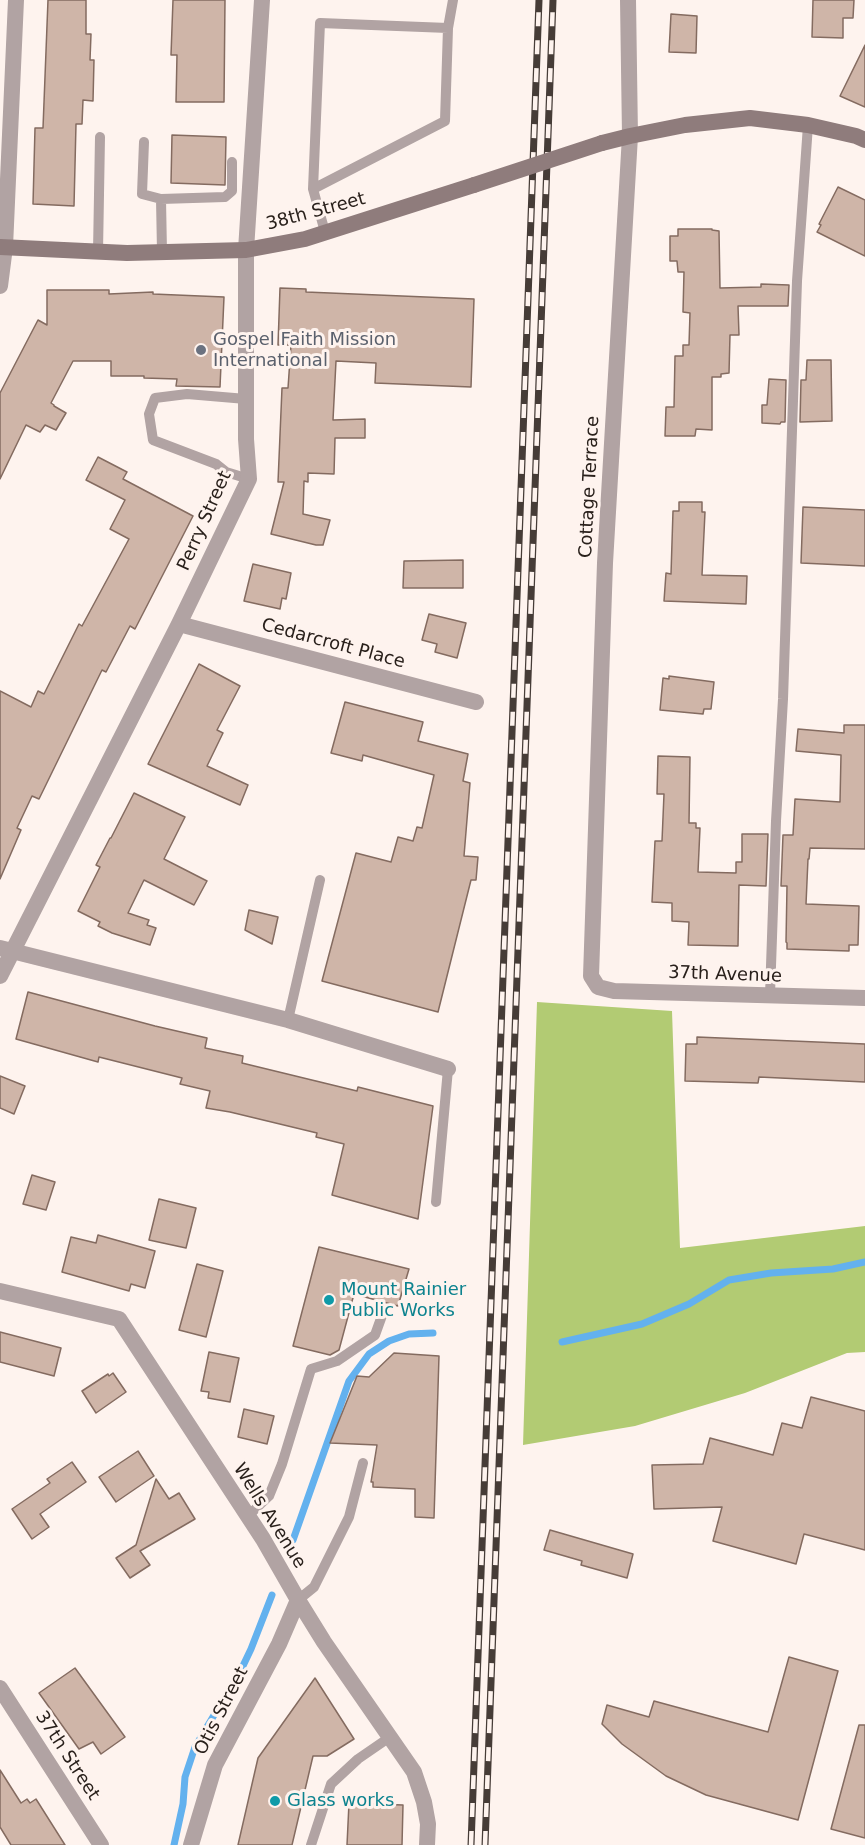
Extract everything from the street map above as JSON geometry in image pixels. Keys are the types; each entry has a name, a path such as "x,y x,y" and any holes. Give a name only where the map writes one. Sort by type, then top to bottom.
{"main road":[{"name":"38th Street","path":"2,247 127,254 246,250 305,239 602,143 685,125 750,118 808,125 856,135 865,140"}],"street":[{"path":"0,286 16,0"},
{"name":"Perry Street","path":"0,976 7,950 179,624 249,479 246,439 246,250 262,0"},
{"name":"Cottage Terrace","path":"591,976 605,563 630,136 628,0"},
{"name":"Cedarcroft Place","path":"179,624 476,702"},
{"path":"7,950 288,1020 448,1069"},
{"name":"37th Avenue","path":"591,976 598,987 614,992 865,998"},
{"name":"Wells Avenue","path":"0,1291 120,1319 248,1516 324,1642 414,1772 424,1802 428,1824 427,1845"},
{"name":"Otis Street","path":"191,1845 215,1765 279,1644 298,1600"},
{"name":"37th Street","path":"0,1688 101,1845"}],"lane":[{"path":"314,189 444,121 448,28 453,0"},
{"path":"325,232 314,189 320,23 448,28"},
{"path":"770,996 776,821 784,687 797,281 808,125"},
{"path":"98,252 100,136"},
{"path":"144,142 142,194 161,199 225,198 232,191 232,162"},
{"path":"161,199 162,252"},
{"path":"246,399 187,394 155,398 149,414 153,440 216,464 226,472 249,479"},
{"path":"288,1020 320,880"},
{"path":"436,1202 448,1069"},
{"path":"248,1516 269,1496 282,1464 311,1369 337,1361 375,1335 384,1310"},
{"path":"298,1600 314,1587 335,1546 349,1516 363,1462"},
{"path":"311,1845 331,1784 358,1759 390,1737"}],"green space":[{"path":"537,1002 672,1011 680,1248 865,1226 865,1352 847,1353 745,1393 635,1426 523,1445"}],"building":[{"path":"48,0 86,0 86,34 91,34 90,60 94,60 93,101 83,100 82,124 76,124 74,206 33,204 35,128 43,128"},
{"path":"173,0 225,0 224,102 176,102 177,55 171,55"},
{"path":"813,0 854,0 853,18 843,18 843,38 812,37"},
{"path":"671,14 697,16 696,53 669,52"},
{"path":"865,45 865,107 840,96"},
{"path":"172,135 226,137 225,185 171,183"},
{"path":"838,187 865,200 865,256 817,232"},
{"path":"678,229 719,231 720,288 761,287 761,284 789,285 788,306 738,306 739,335 730,335 729,373 721,374 721,377 712,377 712,430 696,429 695,436 665,436 666,407 674,407 675,356 683,356 683,345 689,345 690,313 683,312 684,272 678,272 677,261 670,261 670,236 678,236"},
{"path":"280,288 306,289 306,292 474,299 471,387 375,383 376,363 336,361 333,420 365,419 365,438 335,438 334,474 308,473 308,482 304,481 303,514 330,520 323,545 271,534 284,482 278,482 282,388 288,388 291,345 278,345"},
{"path":"47,290 109,290 109,294 153,292 153,294 224,297 220,387 176,386 177,379 111,376 111,361 73,361 51,403 66,413 56,430 45,425 40,432 26,425 0,479 0,393 38,320 47,325"},
{"path":"807,360 831,360 832,421 800,422 801,380 806,380"},
{"path":"769,379 786,380 785,422 780,424 762,423 762,405 767,405"},
{"path":"98,457 127,472 123,479 193,516 135,629 130,626 106,672 102,670 39,799 32,796 17,828 21,830 0,879 0,691 31,707 38,691 44,694 79,624 82,626 129,539 110,529 125,500 86,480"},
{"path":"679,502 702,502 702,512 705,512 702,575 747,576 746,604 664,601 666,573 671,574 673,511 679,511"},
{"path":"803,507 865,510 865,566 801,563"},
{"path":"463,560 463,588 403,588 404,561"},
{"path":"253,564 291,573 286,599 282,598 280,609 244,601"},
{"path":"429,614 466,623 457,658 435,652 437,644 422,640"},
{"path":"199,664 240,686 217,730 223,733 207,766 248,785 240,805 148,764"},
{"path":"669,676 714,682 711,709 704,709 703,714 660,710 663,678 669,679"},
{"path":"345,702 423,722 418,741 468,754 463,781 470,783 464,856 478,857 476,880 471,880 438,1012 322,981 356,853 391,862 398,837 413,841 417,827 422,828 434,775 363,755 362,761 331,753"},
{"path":"844,725 865,725 865,849 810,848 806,904 859,906 858,945 849,945 849,951 787,949 787,886 781,886 783,835 793,835 795,799 840,802 841,755 796,751 798,729 844,733"},
{"path":"658,756 690,757 689,823 696,823 696,828 700,828 698,872 736,873 736,862 742,862 742,834 768,834 766,886 739,885 738,946 688,945 689,922 672,921 672,903 652,902 655,841 662,841 664,794 657,794"},
{"path":"134,793 185,817 164,859 207,881 194,905 144,880 128,913 149,920 147,925 156,928 150,945 112,933 98,926 100,922 78,911 100,867 96,865"},
{"path":"249,910 278,917 272,944 245,930"},
{"path":"28,992 207,1038 205,1048 243,1056 242,1063 357,1091 358,1087 433,1106 418,1219 332,1195 344,1144 316,1137 317,1133 206,1108 210,1091 180,1084 182,1078 99,1057 98,1062 16,1039"},
{"path":"697,1037 865,1044 865,1082 759,1077 758,1083 685,1081 686,1044 697,1044"},
{"path":"0,1076 25,1086 14,1114 0,1108"},
{"path":"32,1175 55,1182 46,1210 23,1204"},
{"path":"159,1199 196,1208 186,1248 149,1240"},
{"path":"98,1235 155,1251 145,1288 131,1284 129,1291 62,1272 71,1237 96,1243"},
{"name":"Mount Rainier Public Works","path":"319,1247 409,1269 398,1306 354,1294 339,1350 330,1355 293,1346"},
{"path":"197,1264 223,1271 206,1337 179,1330"},
{"path":"0,1332 61,1348 54,1376 0,1362"},
{"path":"209,1352 239,1358 230,1402 208,1398 209,1392 201,1391"},
{"path":"394,1353 439,1356 434,1518 415,1517 415,1489 373,1487 373,1482 371,1482 377,1445 330,1443 357,1376 369,1377"},
{"path":"113,1373 126,1392 96,1413 82,1391"},
{"path":"811,1397 865,1411 865,1550 804,1534 796,1564 713,1541 722,1507 654,1509 652,1465 703,1464 710,1438 773,1455 782,1423 802,1428"},
{"path":"244,1409 274,1416 267,1444 238,1437"},
{"path":"138,1451 154,1476 116,1502 99,1477"},
{"path":"72,1462 86,1482 40,1514 49,1527 32,1539 12,1509 50,1483 47,1479"},
{"path":"156,1479 169,1499 179,1493 195,1519 140,1551 150,1565 130,1578 116,1558 136,1545"},
{"path":"550,1530 633,1554 627,1578 581,1565 582,1561 544,1550"},
{"path":"789,1657 838,1671 798,1820 706,1795 666,1776 622,1744 602,1724 607,1705 649,1717 654,1701 768,1732"},
{"path":"75,1668 125,1737 101,1754 93,1742 79,1749 39,1693"},
{"name":"Glass works","path":"315,1678 354,1739 327,1756 313,1756 292,1845 238,1845 258,1758"},
{"path":"859,1725 865,1725 865,1838 831,1829"},
{"path":"0,1770 21,1803 27,1799 30,1803 36,1799 65,1845 11,1845 0,1827"},
{"path":"349,1803 403,1805 402,1845 347,1845"}],"waterway":[{"path":"562,1342 642,1324 689,1304 729,1280 771,1273 833,1269 865,1262"},
{"path":"293,1540 349,1381 369,1354 389,1341 409,1334 433,1333"},
{"path":"174,1845 183,1804 185,1777 195,1747 241,1670 272,1595"}],"railway":[{"path":"471,1845 539,0"},
{"path":"485,1845 553,0"}],"place":[{"name":"Gospel Faith Mission International","path":"201,350"},
{"name":"Mount Rainier Public Works","path":"329,1300"},
{"name":"Glass works","path":"275,1801"}]}
